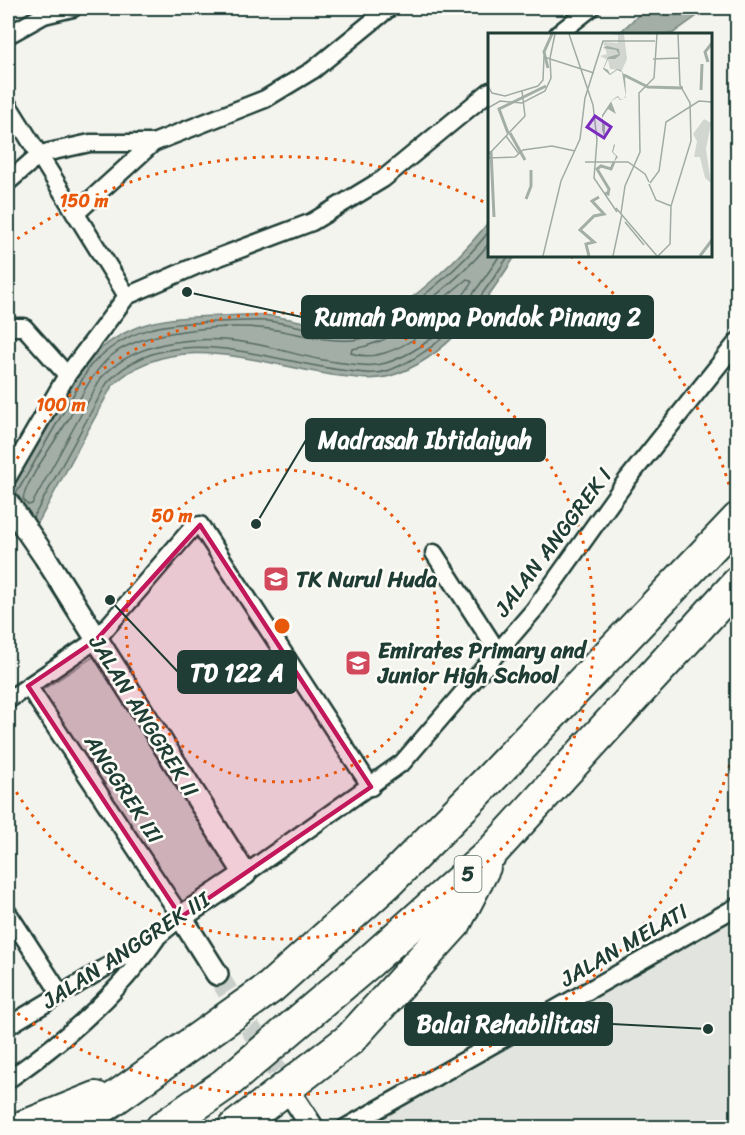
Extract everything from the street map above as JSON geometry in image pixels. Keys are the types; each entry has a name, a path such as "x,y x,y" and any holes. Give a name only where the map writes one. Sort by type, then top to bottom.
{"highway":[{"name":"5","path":"73,1128 271,987 388,882 490,779 738,519"},
{"name":"5","path":"162,1128 224,1085 369,962 491,853 738,582"},
{"path":"234,1128 350,1039 455,923 491,853"},
{"path":"21,1128 141,1081"}],"street":[{"path":"8,35 44,15 73,8"},
{"path":"75,214 153,143 264,99 313,70 389,8"},
{"path":"559,33 591,8"},
{"path":"8,477 67,375 127,296 198,265 312,222 383,179 488,93"},
{"path":"8,105 127,296"},
{"path":"8,182 40,154 90,143 153,143"},
{"path":"8,327 24,327 67,375"},
{"name":"JALAN ANGGREK I","path":"245,874 371,787 403,762 534,610 627,480 738,341"},
{"name":"JALAN ANGGREK II","path":"8,503 45,557 245,874"},
{"path":"8,700 96,640 193,527 200,525 371,787"},
{"path":"434,553 498,652"},
{"name":"ANGGREK III","path":"28,686 182,917"},
{"name":"JALAN ANGGREK III","path":"8,1026 158,936 245,874"},
{"name":"JALAN MELATI","path":"345,1128 738,906"},
{"path":"8,913 60,993"},
{"path":"182,917 217,974"},
{"path":"8,1080 91,1014 129,976 158,936"},
{"path":"296,1102 313,1128"}],"highlighted area":[{"path":"200,525 371,787 181,917 28,686 96,640"}],"shaded area":[{"path":"99,653 240,869 180,908 39,692"},
{"path":"737,899 737,1127 322,1128 616,965"}],"water":[{"path":"646,8 708,8 673,33 619,33"},
{"path":"488,223 488,256 515,256 478,310 463,327 430,357 411,368 384,378 365,379 222,355 192,354 164,357 137,368 112,386 32,534 8,496 85,363 131,329 164,320 182,318 259,315 336,327 362,325 389,313 421,290 453,262"}],"tunnel":[{"path":"217,974 294,1099"}],"place":[{"name":"Rumah Pompa Pondok Pinang 2","path":"187,292"},
{"name":"Madrasah Ibtidaiyah","path":"256,524"},
{"name":"TK Nurul Huda","path":"276,579"},
{"name":"TD 122 A","path":"110,600"},
{"name":"Emirates Primary and Junior High School","path":"358,663"},
{"name":"Balai Rehabilitasi","path":"708,1029"}]}
